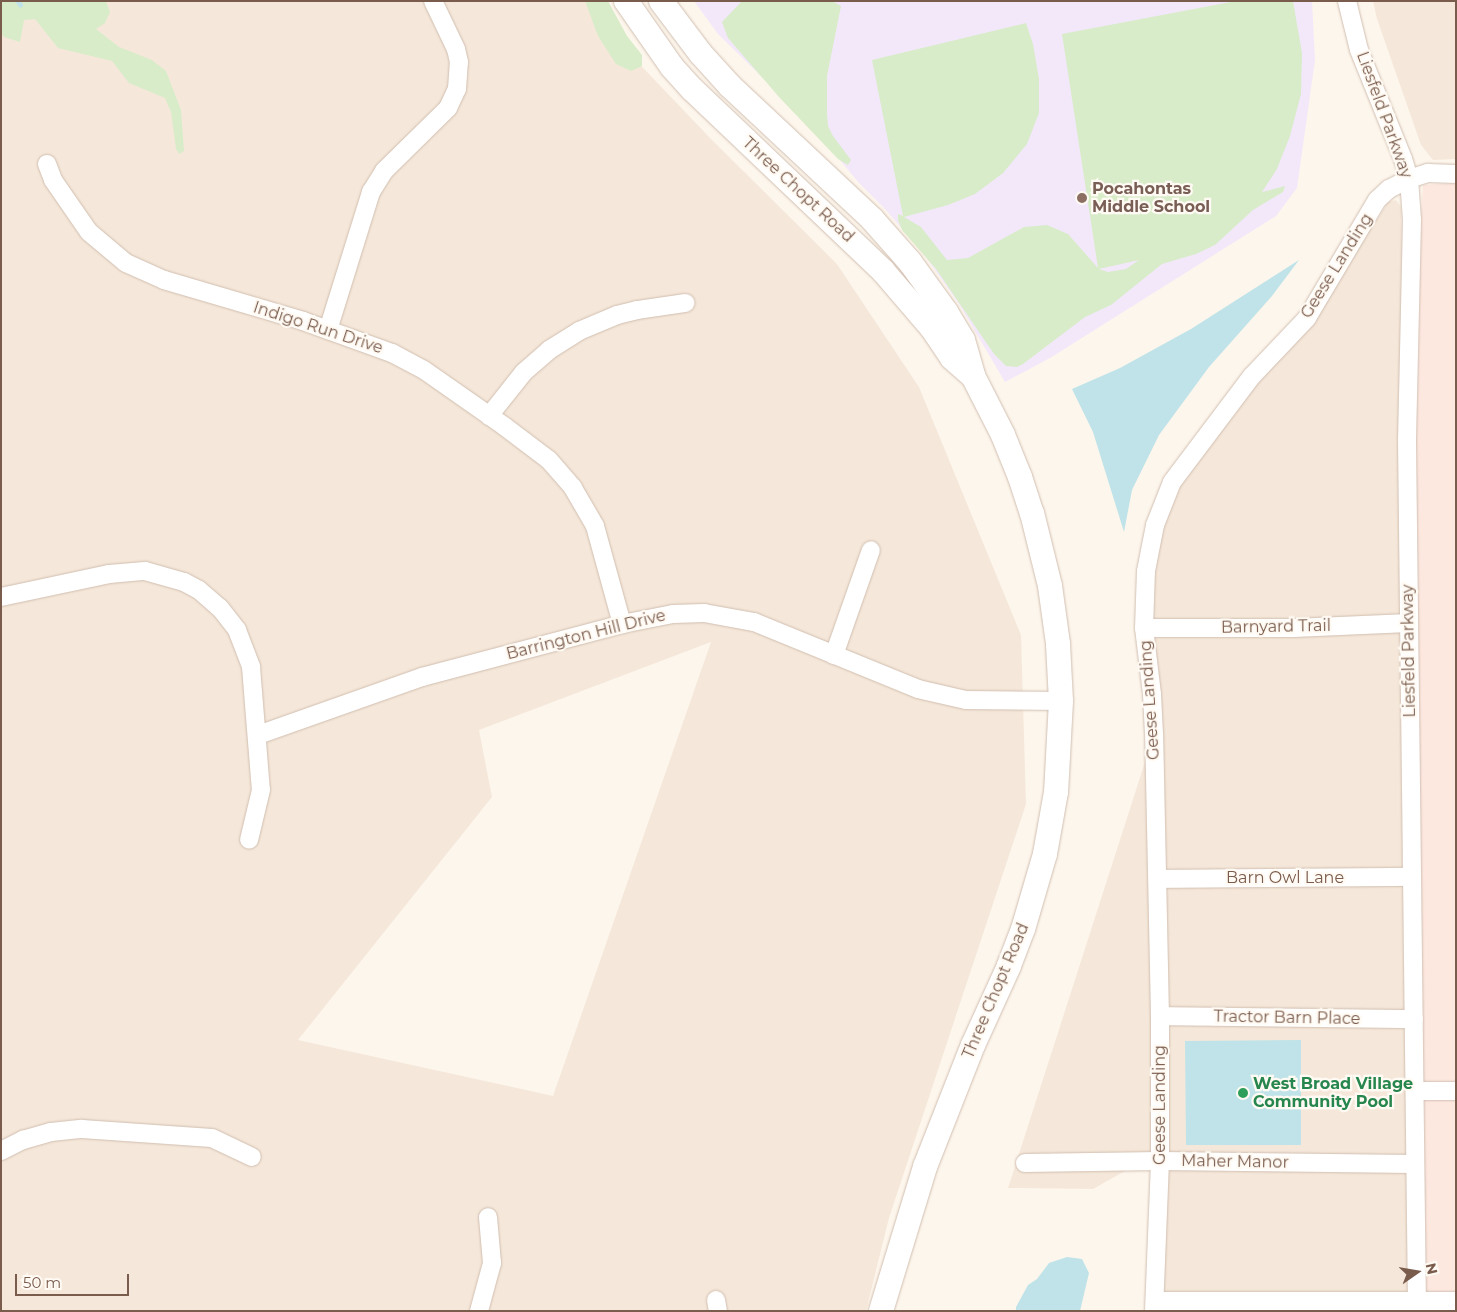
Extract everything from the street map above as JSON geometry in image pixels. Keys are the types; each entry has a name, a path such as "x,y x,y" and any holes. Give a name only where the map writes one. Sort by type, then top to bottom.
{"main road":[{"name":"Three Chopt Road","path":"626,1 672,67 883,271 932,328 952,358 973,376"},
{"name":"Three Chopt Road","path":"661,1 701,54 730,86 846,193 910,262 963,340 973,376 1003,436 1032,513 1050,586 1058,644 1061,701 1059,757 1045,854 1026,919 1009,966 942,1120 913,1204 881,1311"}],"street":[{"path":"328,330 371,192 384,172 448,108 457,89 459,62 456,49 433,1"},
{"name":"Liesfeld Parkway","path":"1347,1 1360,50 1409,179 1412,220 1407,440 1417,1306"},
{"name":"Indigo Run Drive","path":"47,164 53,180 89,232 126,263 164,280 328,330 392,353 424,370 548,460 573,488 595,526 622,624"},
{"name":"Geese Landing","path":"1154,1306 1160,1161 1158,879 1152,694 1144,628 1146,571 1155,525 1172,482 1252,376 1307,318 1377,200 1389,189 1409,179 1428,173 1456,174"},
{"path":"489,416 524,372 549,350 579,330 617,315 685,303"},
{"path":"834,655 871,550"},
{"path":"1,597 109,574 145,571 184,582 199,590 220,608 237,630 252,667 261,790 249,840"},
{"name":"Barrington Hill Drive","path":"258,735 422,677 622,624 673,614 704,613 754,622 918,689 966,700 1061,701"},
{"name":"Barnyard Trail","path":"1144,628 1294,628 1409,623"},
{"name":"Barn Owl Lane","path":"1158,879 1412,877"},
{"name":"Tractor Barn Place","path":"1160,1016 1414,1019"},
{"path":"1415,1091 1456,1091"},
{"path":"1,1151 23,1140 51,1132 82,1129 212,1138 252,1156"},
{"name":"Maher Manor","path":"1026,1163 1160,1161 1414,1164"},
{"path":"478,1311 492,1263 488,1217"},
{"path":"1154,1306 1417,1306 1456,1301"}],"shaded area":[{"path":"1,1 602,1 628,52 710,138 837,264 919,387 1021,635 1026,804 889,1218 866,1311 1,1311","holes":["711,642 553,1096 298,1040 492,797 479,730"]},
{"name":"Pocahontas Middle School","path":"694,1 1312,1 1315,60 1297,188 1276,216 1050,358 1005,382 959,304 923,253 884,208 859,183 809,123 718,34"},
{"path":"1373,1 1456,1 1456,159 1433,160 1421,145 1377,19"},
{"path":"1456,183 1456,1301 1417,1302 1407,440 1423,185"},
{"path":"1396,200 1401,207 1407,440 1456,1311 1154,1311 1160,1161 1141,1162 1093,1189 1008,1188 1154,734 1144,628 1172,482 1320,296 1375,223 1388,202"}],"green space":[{"path":"1,1 106,1 110,12 105,23 96,29 119,47 152,60 166,71 181,110 184,151 179,154 176,149 171,112 165,98 129,83 112,61 58,48 35,19 24,20 20,42 4,37 1,33"},
{"path":"585,1 608,1 627,36 642,55 642,66 631,71 616,64 598,36"},
{"path":"742,1 832,1 841,6 827,76 827,113 828,126 833,136 851,160 848,165 838,159 779,97 728,38 722,22"},
{"name":"Pocahontas Middle School","path":"1236,1 1293,1 1302,53 1301,94 1290,136 1277,169 1262,192 1285,186 1283,192 1253,210 1215,245 1196,254 1162,264 1111,305 1085,317 1023,364 1017,367 1006,366 994,354 936,269 902,230 898,214 903,216 872,60 1026,23 1033,44 1039,79 1039,113 1027,144 1003,173 975,194 948,205 904,217 921,227 947,260 968,258 1024,227 1047,225 1068,234 1098,268 1062,34","holes":["1139,260 1126,269 1108,272 1099,269"]}],"water":[{"path":"1299,260 1272,296 1209,367 1159,435 1132,490 1124,532 1093,432 1072,389 1120,368 1191,329"},
{"name":"West Broad Village Community Pool","path":"1301,1040 1301,1145 1186,1145 1185,1041"},
{"path":"1067,1257 1082,1259 1089,1273 1080,1311 1016,1311 1016,1307 1028,1285 1037,1279 1049,1263"}],"place":[{"name":"Pocahontas Middle School","path":"1082,198"},
{"name":"West Broad Village Community Pool","path":"1243,1093"}]}
